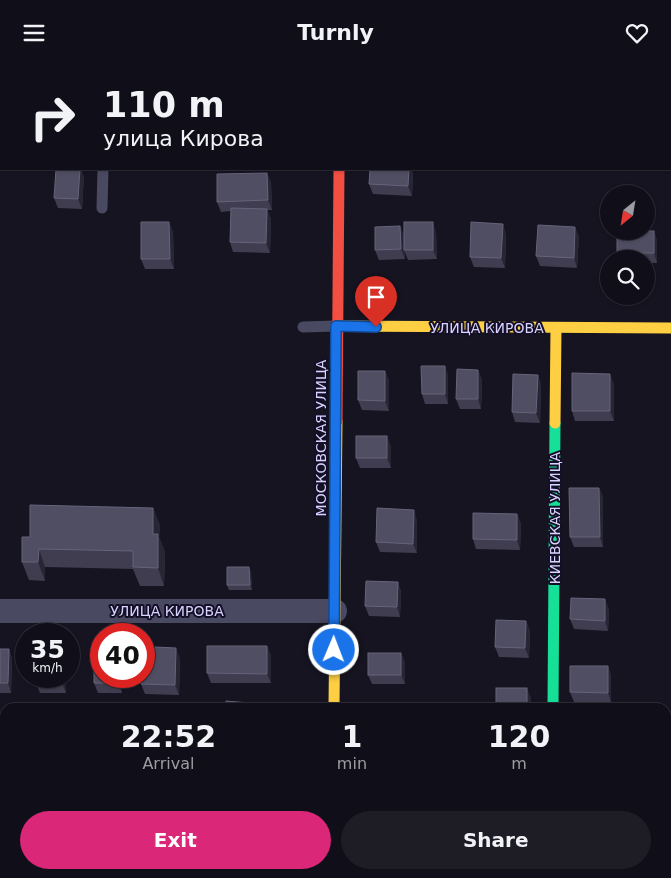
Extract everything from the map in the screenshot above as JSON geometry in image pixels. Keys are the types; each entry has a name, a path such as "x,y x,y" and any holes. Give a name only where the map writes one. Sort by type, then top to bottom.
{"street":[{"name":"МОСКОВСКАЯ УЛИЦА","path":"334,703 336,326 339,170"},
{"name":"УЛИЦА КИРОВА","path":"336,326 671,328"},
{"name":"КИЕВСКАЯ УЛИЦА","path":"553,703 556,328"},
{"name":"УЛИЦА КИРОВА","path":"0,611 335,611"}],"lane":[{"path":"102,208 103,170"},
{"name":"УЛИЦА КИРОВА","path":"303,327 336,326"}],"building":[{"path":"56,170 80,170 78,199 54,198"},
{"path":"370,170 409,170 408,186 369,184"},
{"path":"267,173 268,200 217,202 217,174"},
{"path":"231,208 267,209 266,243 230,242"},
{"path":"141,222 169,222 170,259 141,259"},
{"path":"404,222 433,222 433,250 404,250"},
{"path":"471,222 503,224 501,258 470,257"},
{"path":"538,225 575,227 574,258 536,256"},
{"path":"400,226 401,249 375,250 375,227"},
{"path":"617,240 654,240 654,250 617,250"},
{"path":"421,366 445,366 445,394 422,394"},
{"path":"457,369 478,370 478,399 456,399"},
{"path":"358,371 385,371 385,401 358,400"},
{"path":"572,373 610,374 610,411 572,411"},
{"path":"513,374 538,375 536,413 512,412"},
{"path":"356,436 387,436 387,458 356,458"},
{"path":"569,488 599,488 600,537 570,537"},
{"path":"30,505 153,508 153,534 158,534 158,568 133,567 133,551 39,549 38,562 22,562 22,537 30,537"},
{"path":"377,508 414,510 413,544 376,542"},
{"path":"473,513 517,514 517,540 473,539"},
{"path":"227,567 249,567 250,585 227,585"},
{"path":"366,581 398,582 397,607 365,606"},
{"path":"571,598 605,599 605,621 570,619"},
{"path":"496,620 526,621 525,648 495,647"},
{"path":"207,646 267,646 267,674 207,673"},
{"path":"155,647 176,648 175,685 155,684"},
{"path":"0,649 9,649 8,683 0,683"},
{"path":"368,653 401,653 401,675 368,675"},
{"path":"570,666 608,666 608,693 570,692"},
{"path":"496,688 527,688 527,703 496,703"},
{"path":"226,701 250,703 226,703"}],"traffic: fast":[{"path":"553,703 555,423"}],"traffic: slow":[{"path":"336,326 671,328"},
{"path":"555,423 556,328"},
{"path":"334,703 337,421"}],"traffic: jam":[{"path":"337,421 339,170"}],"route":[{"path":"334,650 336,326 376,327"}]}
